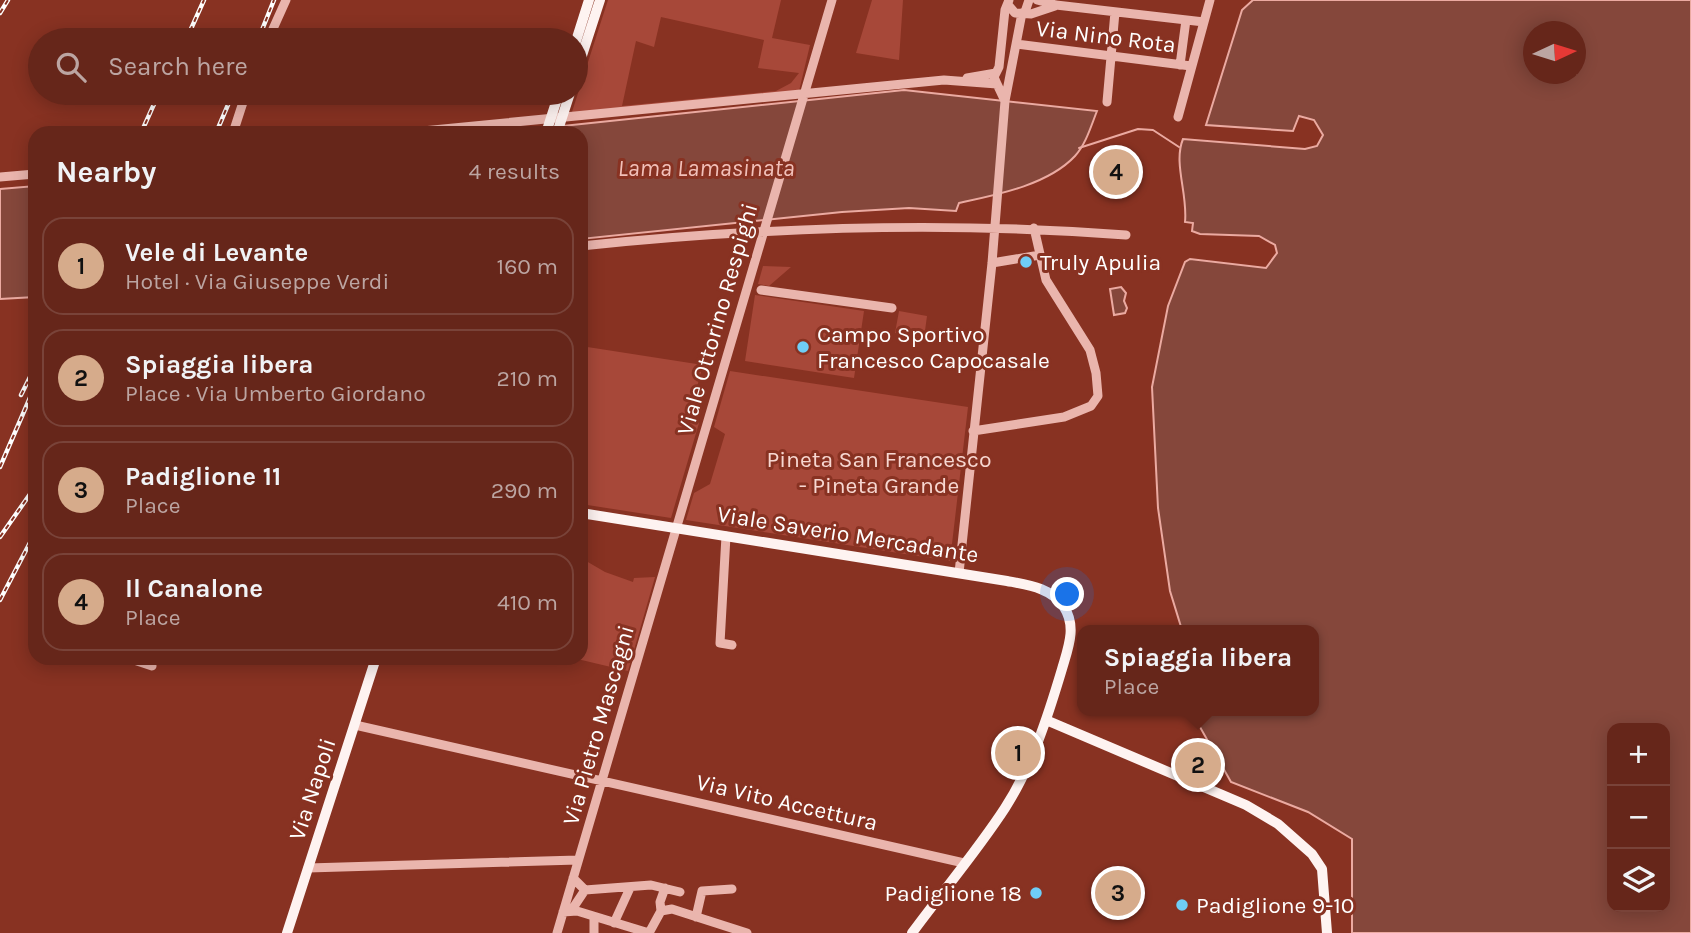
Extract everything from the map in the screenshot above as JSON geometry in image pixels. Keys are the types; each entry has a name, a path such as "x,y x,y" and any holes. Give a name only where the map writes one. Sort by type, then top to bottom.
{"main road":[{"path":"580,28 589,0"},
{"path":"588,38 600,0"},
{"path":"554,124 557,105"},
{"path":"554,124 564,105"},
{"name":"Viale Saverio Mercadante","path":"588,514 959,573 1048,592 1067,612 1071,631 1046,720"},
{"name":"Via Napoli","path":"287,933 374,665"},
{"path":"912,933 1006,807 1046,720 1260,812 1289,832 1320,864 1325,881 1326,933"}],"street":[{"path":"273,28 286,0"},
{"name":"Viale Ottorino Respighi","path":"676,528 832,0"},
{"path":"959,573 992,263 1005,101 1023,13 1029,0"},
{"path":"1037,0 1056,5 1204,22"},
{"path":"1178,117 1210,0"},
{"path":"1009,2 1015,13 1031,14 1056,5"},
{"path":"1005,101 998,84 997,72 1005,10 1009,2"},
{"path":"1107,102 1115,12"},
{"path":"1180,65 1186,20"},
{"name":"Via Nino Rota","path":"1016,44 1191,66"},
{"path":"520,126 962,79 1007,71 1010,79"},
{"path":"962,79 998,84 1010,79"},
{"path":"235,126 242,105"},
{"path":"0,177 28,175"},
{"path":"588,245 764,228 994,225 1126,235"},
{"path":"973,432 1064,417 1091,406 1098,396 1090,350 1046,280 1034,228"},
{"path":"992,263 1040,255"},
{"path":"761,290 892,308"},
{"name":"Via Pietro Mascagni","path":"557,933 567,911 578,860 676,528"},
{"path":"726,536 719,643 732,645"},
{"name":"Via Vito Accettura","path":"355,725 964,863"},
{"path":"308,868 578,860"},
{"path":"573,878 585,890"},
{"path":"665,888 660,902 662,911 649,933 567,911 585,890 650,886 665,888 680,892"},
{"path":"614,923 630,888"},
{"path":"696,917 702,891 732,889"},
{"path":"662,911 672,909 719,929 747,933"},
{"path":"594,919 594,933"}],"green space":[{"path":"608,0 781,0 772,38 810,45 799,91 571,115 574,105 588,105 588,62","holes":["661,17 764,40 758,68 799,73 791,83 776,91 622,106 636,41 654,47"]},
{"path":"872,0 903,0 899,60 856,53"},
{"path":"763,266 791,267 769,286 758,284"},
{"name":"Campo Sportivo Francesco Capocasale","path":"755,295 864,311 854,378 745,361"},
{"path":"899,311 927,316 924,338 895,333"},
{"path":"588,347 703,365 692,405 699,423 671,518 588,505"},
{"name":"Pineta San Francesco - Pineta Grande","path":"730,371 968,407 950,561 686,520 694,493 710,484 725,434 714,427"},
{"path":"588,562 605,572 633,582 634,578 655,577 628,671 588,662"}],"water":[{"path":"1253,0 1691,0 1691,933 1352,933 1352,839 1308,812 1231,782 1196,720 1195,716 1319,716 1319,625 1180,625 1170,591 1158,508 1152,387 1168,306 1185,262 1190,259 1266,268 1277,253 1275,245 1259,236 1200,234 1192,231 1193,223 1185,222 1180,168 1183,139 1305,149 1317,146 1323,135 1314,120 1299,116 1293,131 1206,125 1242,10"},
{"name":"Lama Lamasinata","path":"904,90 1097,111 1082,146 1064,166 1036,182 959,203 956,211 909,208 842,212 588,238 588,126 562,126"},
{"path":"28,187 28,297 0,299 0,189"},
{"path":"1121,287 1126,293 1124,301 1127,308 1125,313 1114,315 1110,289"}],"waterway":[{"name":"Lama Lamasinata","path":"1079,148 1138,129 1153,130 1179,147"}],"railway":[{"path":"0,13 8,0"},
{"path":"191,28 204,0"},
{"path":"263,28 274,0"},
{"path":"144,126 154,105"},
{"path":"219,126 228,105"},
{"path":"21,395 28,381"},
{"path":"0,467 28,402"},
{"path":"0,537 28,497"},
{"path":"0,600 28,546"}],"place":[{"name":"Il Canalone","path":"1116,172"},
{"name":"Truly Apulia","path":"1026,262"},
{"name":"Campo Sportivo Francesco Capocasale","path":"803,347"},
{"name":"Vele di Levante","path":"1018,753"},
{"name":"Spiaggia libera","path":"1198,765"},
{"name":"Padiglione 18","path":"1036,893"},
{"name":"Padiglione 11","path":"1118,893"},
{"name":"Padiglione 9-10","path":"1182,905"}]}
